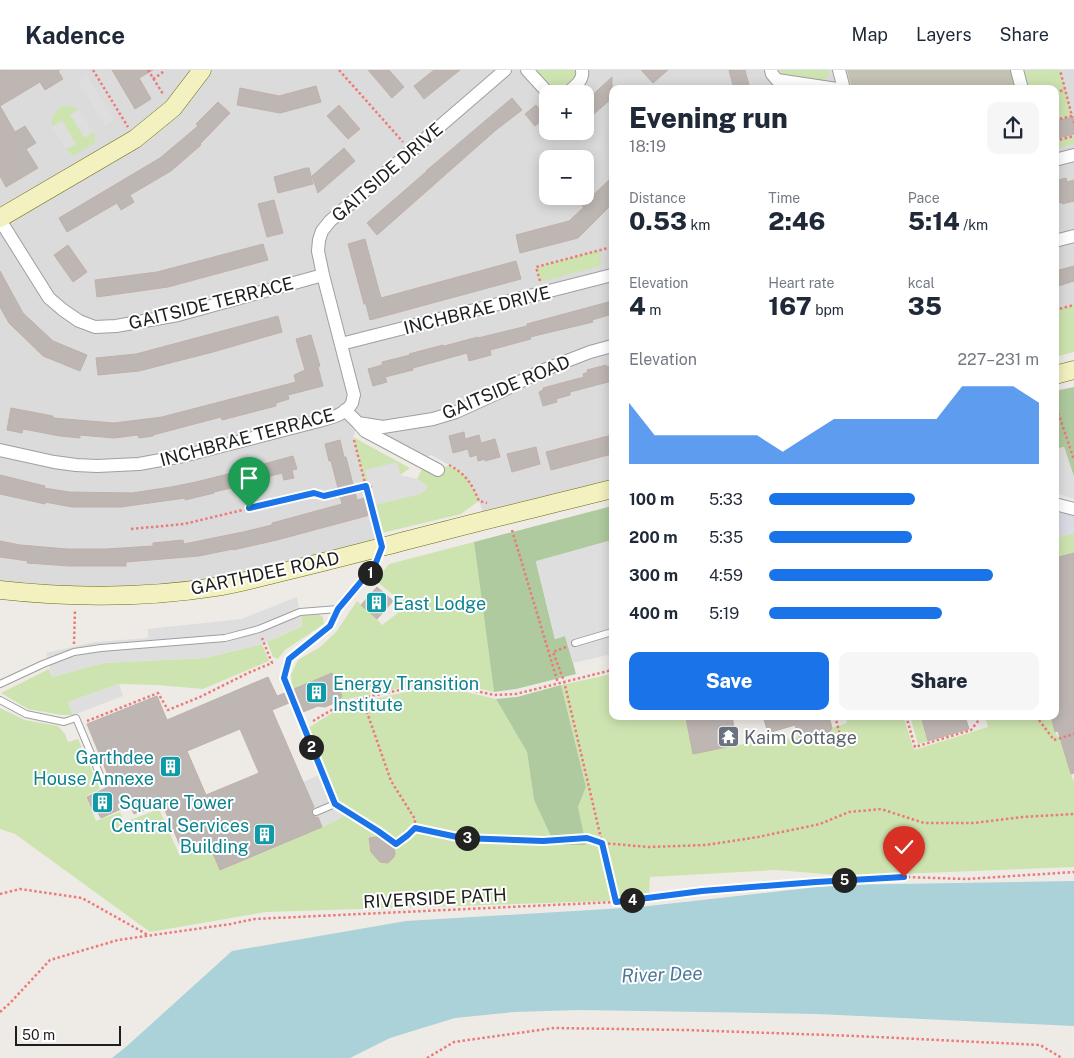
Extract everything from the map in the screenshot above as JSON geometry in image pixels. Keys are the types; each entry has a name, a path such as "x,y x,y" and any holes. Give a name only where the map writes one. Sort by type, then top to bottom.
{"street":[{"path":"0,220 135,139 173,108 202,70"},
{"name":"GAITSIDE DRIVE","path":"346,410 352,403 354,395 318,251 322,231 330,221 505,70"},
{"path":"527,70 541,85"},
{"path":"576,85 583,75 582,70"},
{"path":"771,70 778,80 811,85"},
{"path":"839,70 843,85"},
{"path":"1017,70 1021,85"},
{"path":"1059,159 1074,156"},
{"name":"GAITSIDE TERRACE","path":"0,220 49,298 79,321 95,327 116,326 178,315 323,275"},
{"path":"1059,240 1074,236"},
{"name":"INCHBRAE DRIVE","path":"341,344 609,276"},
{"name":"GAITSIDE ROAD","path":"358,423 383,427 410,423 456,412 541,371 609,347"},
{"path":"1059,374 1074,370"},
{"path":"346,410 365,431 442,466"},
{"name":"INCHBRAE TERRACE","path":"0,450 76,465 139,464 183,456 315,422 337,416 346,410"},
{"name":"GARTHDEE ROAD","path":"0,590 75,595 162,593 216,587 313,565 609,490"},
{"path":"1059,505 1074,509"}],"lane":[{"path":"316,812 335,804 284,678 289,659 330,626 338,609 375,565 382,547"},
{"path":"0,684 74,652 225,638 259,629 300,612 338,609"},
{"path":"575,643 609,633"},
{"path":"0,700 26,714 64,722 76,718 103,782"}],"path":[{"path":"93,70 135,139"},
{"path":"148,70 173,108"},
{"path":"154,79 163,70"},
{"path":"339,70 411,150"},
{"path":"1059,119 1072,116 1060,70"},
{"path":"1059,91 1065,90"},
{"path":"1059,140 1074,136"},
{"path":"543,293 536,267 609,247"},
{"path":"1059,309 1074,305"},
{"path":"1059,415 1074,460"},
{"path":"358,423 353,437 382,547"},
{"path":"442,466 462,472 473,487 479,501 488,504"},
{"path":"131,530 184,524 314,493 324,496 366,486 372,488"},
{"path":"512,530 558,683"},
{"path":"74,652 75,595"},
{"path":"575,643 553,652 564,681 616,902"},
{"path":"78,724 158,694 168,710 200,697 272,663 264,644"},
{"path":"303,726 340,705 362,698 428,684 440,683 494,695 516,694 609,671"},
{"path":"335,804 396,844 415,828 415,819 391,781 362,698"},
{"path":"836,720 840,735"},
{"path":"907,720 915,747 971,730 979,720"},
{"path":"1039,720 1054,740 1074,734"},
{"path":"415,828 462,838 543,841 587,838 602,843 648,847 706,845 758,837 820,824 849,812 881,809 924,823 974,822 1074,814"},
{"name":"RIVERSIDE PATH","path":"149,936 254,919 616,902 702,891 816,882 904,877 968,879 1074,872"},
{"path":"0,894 20,889 82,898 149,936"},
{"path":"0,1012 50,960 118,940 149,936"},
{"path":"427,1058 454,1042 563,1028 856,1036 1040,1045 1062,1058"}],"shaded area":[{"path":"0,70 1074,70 1074,305 1059,309 1059,85 609,85 609,490 487,521 473,487 462,472 431,455 418,460 358,423 353,437 381,547 215,587 0,590"},
{"path":"847,70 1014,70 1018,85 851,85"},
{"path":"87,76 114,120 105,126 78,81"},
{"path":"79,110 93,132 85,138 70,115"},
{"path":"62,121 76,144 66,149 52,127"},
{"path":"1064,447 1074,477 1074,499 1059,494 1059,448"},
{"path":"397,462 400,475 417,479 428,487 421,494 375,505 365,470"},
{"path":"1059,513 1074,516 1074,533 1059,537"},
{"path":"609,541 609,655 573,663 565,636 555,639 536,561"},
{"path":"297,597 302,626 262,644 205,658 103,663 52,677 46,653 95,642 148,638 148,629 241,619"},
{"path":"119,684 123,696 73,715 68,702"},
{"path":"326,772 343,817 322,827 303,782"}],"green space":[{"path":"534,70 575,70 574,79 566,85 547,85"},
{"path":"780,70 828,70 830,75 822,80 783,74"},
{"path":"1031,70 1060,70 1072,116 1059,119 1059,85 1024,85 1021,73"},
{"path":"62,106 71,106 79,110 71,115 84,137 93,132 95,136 95,143 73,156 66,149 75,144 62,121 52,127 54,115"},
{"path":"1074,136 1074,144 1059,148 1059,140"},
{"path":"600,250 601,266 540,282 536,267"},
{"path":"1074,305 1074,352 1059,356 1059,309"},
{"path":"1074,387 1074,477 1064,447 1059,448 1059,390"},
{"path":"353,437 410,468 400,475 365,470 428,487 417,479 422,469 441,466 451,467 465,476 479,501 461,514 378,534"},
{"path":"609,507 609,541 536,562 555,639 565,636 576,674 516,689 494,692 474,542"},
{"path":"1074,533 1074,554 1059,557 1059,537"},
{"path":"474,542 494,692 440,680 339,701 342,695 332,673 292,690 291,674 298,660 320,647 336,632 357,601 382,625 407,606 376,581 389,564"},
{"path":"317,613 323,617 324,624 285,650 278,659 273,657 267,642 302,626 301,616"},
{"path":"262,644 269,661 203,689 119,684 68,702 73,715 61,715 28,709 1,693 49,669 52,677 103,663 205,658"},
{"path":"609,675 609,720 686,720 693,754 737,745 799,737 806,739 811,734 819,731 827,734 832,728 847,723 847,720 904,720 914,750 988,727 986,720 1052,720 1055,732 1062,742 1074,780 1074,867 848,876 776,870 650,877 649,894 608,901 266,912 150,932 15,834 0,829 0,708 25,720 58,726 65,734 68,742 78,739 100,789 86,796 96,821 120,812 125,822 159,809 180,856 209,843 221,870 342,817 308,728 343,706 440,686 496,699 527,752 534,800 555,845 585,845 578,807 586,787 561,685"},
{"path":"561,685 586,787 578,807 586,845 555,845 534,800 527,752 496,699 517,697"},
{"path":"911,720 922,720 928,741 918,744"}],"water":[{"name":"River Dee","path":"1074,881 1074,1026 817,1014 579,1010 514,1012 455,1018 390,1038 350,1058 112,1058 232,951 406,921 640,907 835,885"}],"building":[{"path":"0,70 60,70 58,71 63,79 45,90 40,82 0,106"},
{"path":"112,70 153,70 139,78 151,99 135,109"},
{"path":"368,70 389,70 404,87 392,98"},
{"path":"434,70 460,70 424,99 414,86"},
{"path":"641,70 668,70 653,83"},
{"path":"729,70 745,70 749,85 733,85"},
{"path":"612,77 612,85 609,85 609,101 594,114 594,94"},
{"path":"316,86 321,102 280,113 237,105 240,88 279,96"},
{"path":"512,98 522,110 496,130 377,235 367,223"},
{"path":"218,102 230,113 201,145 171,171 130,195 134,202 121,210 117,203 67,232 59,218 160,158 198,126 196,124"},
{"path":"339,105 360,129 348,139 327,116"},
{"path":"536,105 539,109 539,123 535,126 525,114"},
{"path":"0,106 15,132 25,126 36,143 26,149 38,168 6,187 0,176"},
{"path":"1074,117 1074,134 1059,138 1059,120"},
{"path":"344,148 355,161 318,193 312,176"},
{"path":"309,168 313,184 278,193 274,177"},
{"path":"1066,178 1067,182 1074,180 1074,201 1062,204 1062,202 1059,203 1059,180"},
{"path":"609,180 609,207 578,238 520,253 516,235 569,221 584,207 582,206 594,205 594,194"},
{"path":"274,200 283,233 267,237 258,204"},
{"path":"365,239 381,298 516,261 521,279 370,320 348,244"},
{"path":"263,244 268,260 168,287 97,297 95,280 157,272"},
{"path":"68,245 87,272 73,282 54,255"},
{"path":"1074,266 1074,281 1059,286 1059,270"},
{"path":"0,271 23,313 53,341 87,355 80,371 43,356 9,323 0,307"},
{"path":"609,302 609,315 592,320 593,322 530,337 531,339 490,350 491,355 469,361 467,353 413,368 413,370 385,377 387,382 373,386 368,369 382,365 382,362 443,345 527,326 527,324"},
{"path":"278,316 282,332 139,371 98,375 96,358 136,354"},
{"path":"311,335 320,366 318,367 323,386 288,395 289,399 276,403 276,406 222,420 221,417 153,436 139,438 138,435 114,438 80,435 80,438 23,429 22,433 7,430 11,408 53,416 53,418 114,423 162,417 296,382 294,375 305,370 296,339"},
{"path":"606,365 609,367 609,382 570,392 570,395 556,399 557,402 543,406 539,392 543,388 584,377 583,374 588,372 587,370"},
{"path":"464,432 465,439 479,435 481,443 495,439 500,457 478,461 477,455 470,457 468,449 453,453 449,436"},
{"path":"609,436 609,455 551,470 546,452"},
{"path":"340,440 357,500 365,498 370,515 233,550 199,556 126,562 126,566 70,566 27,563 28,561 0,557 0,541 20,545 67,549 153,546 153,543 183,540 184,544 272,525 272,523 342,504 325,444"},
{"path":"536,447 540,464 512,472 507,454"},
{"path":"293,456 297,469 292,470 294,478 284,480 282,473 255,480 256,482 185,500 185,498 121,507 72,507 45,502 45,504 0,494 0,475 45,486 44,488 69,492 132,493 196,482"},
{"path":"1074,553 1074,773 1071,774 1058,731 1055,732 1052,720 1059,720 1059,557"},
{"name":"East Lodge","path":"377,587 393,601 377,619 361,605"},
{"name":"Energy Transition Institute","path":"332,673 342,696 339,701 325,707 318,706 303,712 294,689"},
{"name":"Garthdee House Annexe","path":"268,677 277,696 285,693 289,703 272,710 314,807 311,811 312,814 318,817 322,827 220,870 207,839 182,850 162,803 134,814 130,805 101,818 97,811 93,811 87,797 112,785 87,724 157,696 167,720","holes":["240,729 259,773 206,795 187,751"]},
{"name":"Kaim Cottage","path":"686,720 733,720 737,745 693,754"},
{"path":"764,720 830,720 832,728 827,734 815,731 809,738 804,740 799,737 795,725 768,733"},
{"path":"922,720 966,720 969,729 928,741"},
{"path":"383,836 383,839 394,848 394,857 388,863 380,862 371,852 369,838"}],"place":[{"name":"East Lodge","path":"377,603"},
{"name":"Energy Transition Institute","path":"317,693"},
{"name":"Kaim Cottage","path":"728,737"},
{"name":"Garthdee House Annexe","path":"170,767"},
{"name":"Square Tower","path":"103,802"},
{"name":"Central Services Building","path":"265,835"}],"route":[{"path":"249,508 314,493 324,496 366,486 382,547 375,565 338,609 330,626 289,659 284,678 335,804 396,844 415,828 462,838 543,841 587,838 602,843 616,902 702,891 904,877"}]}
